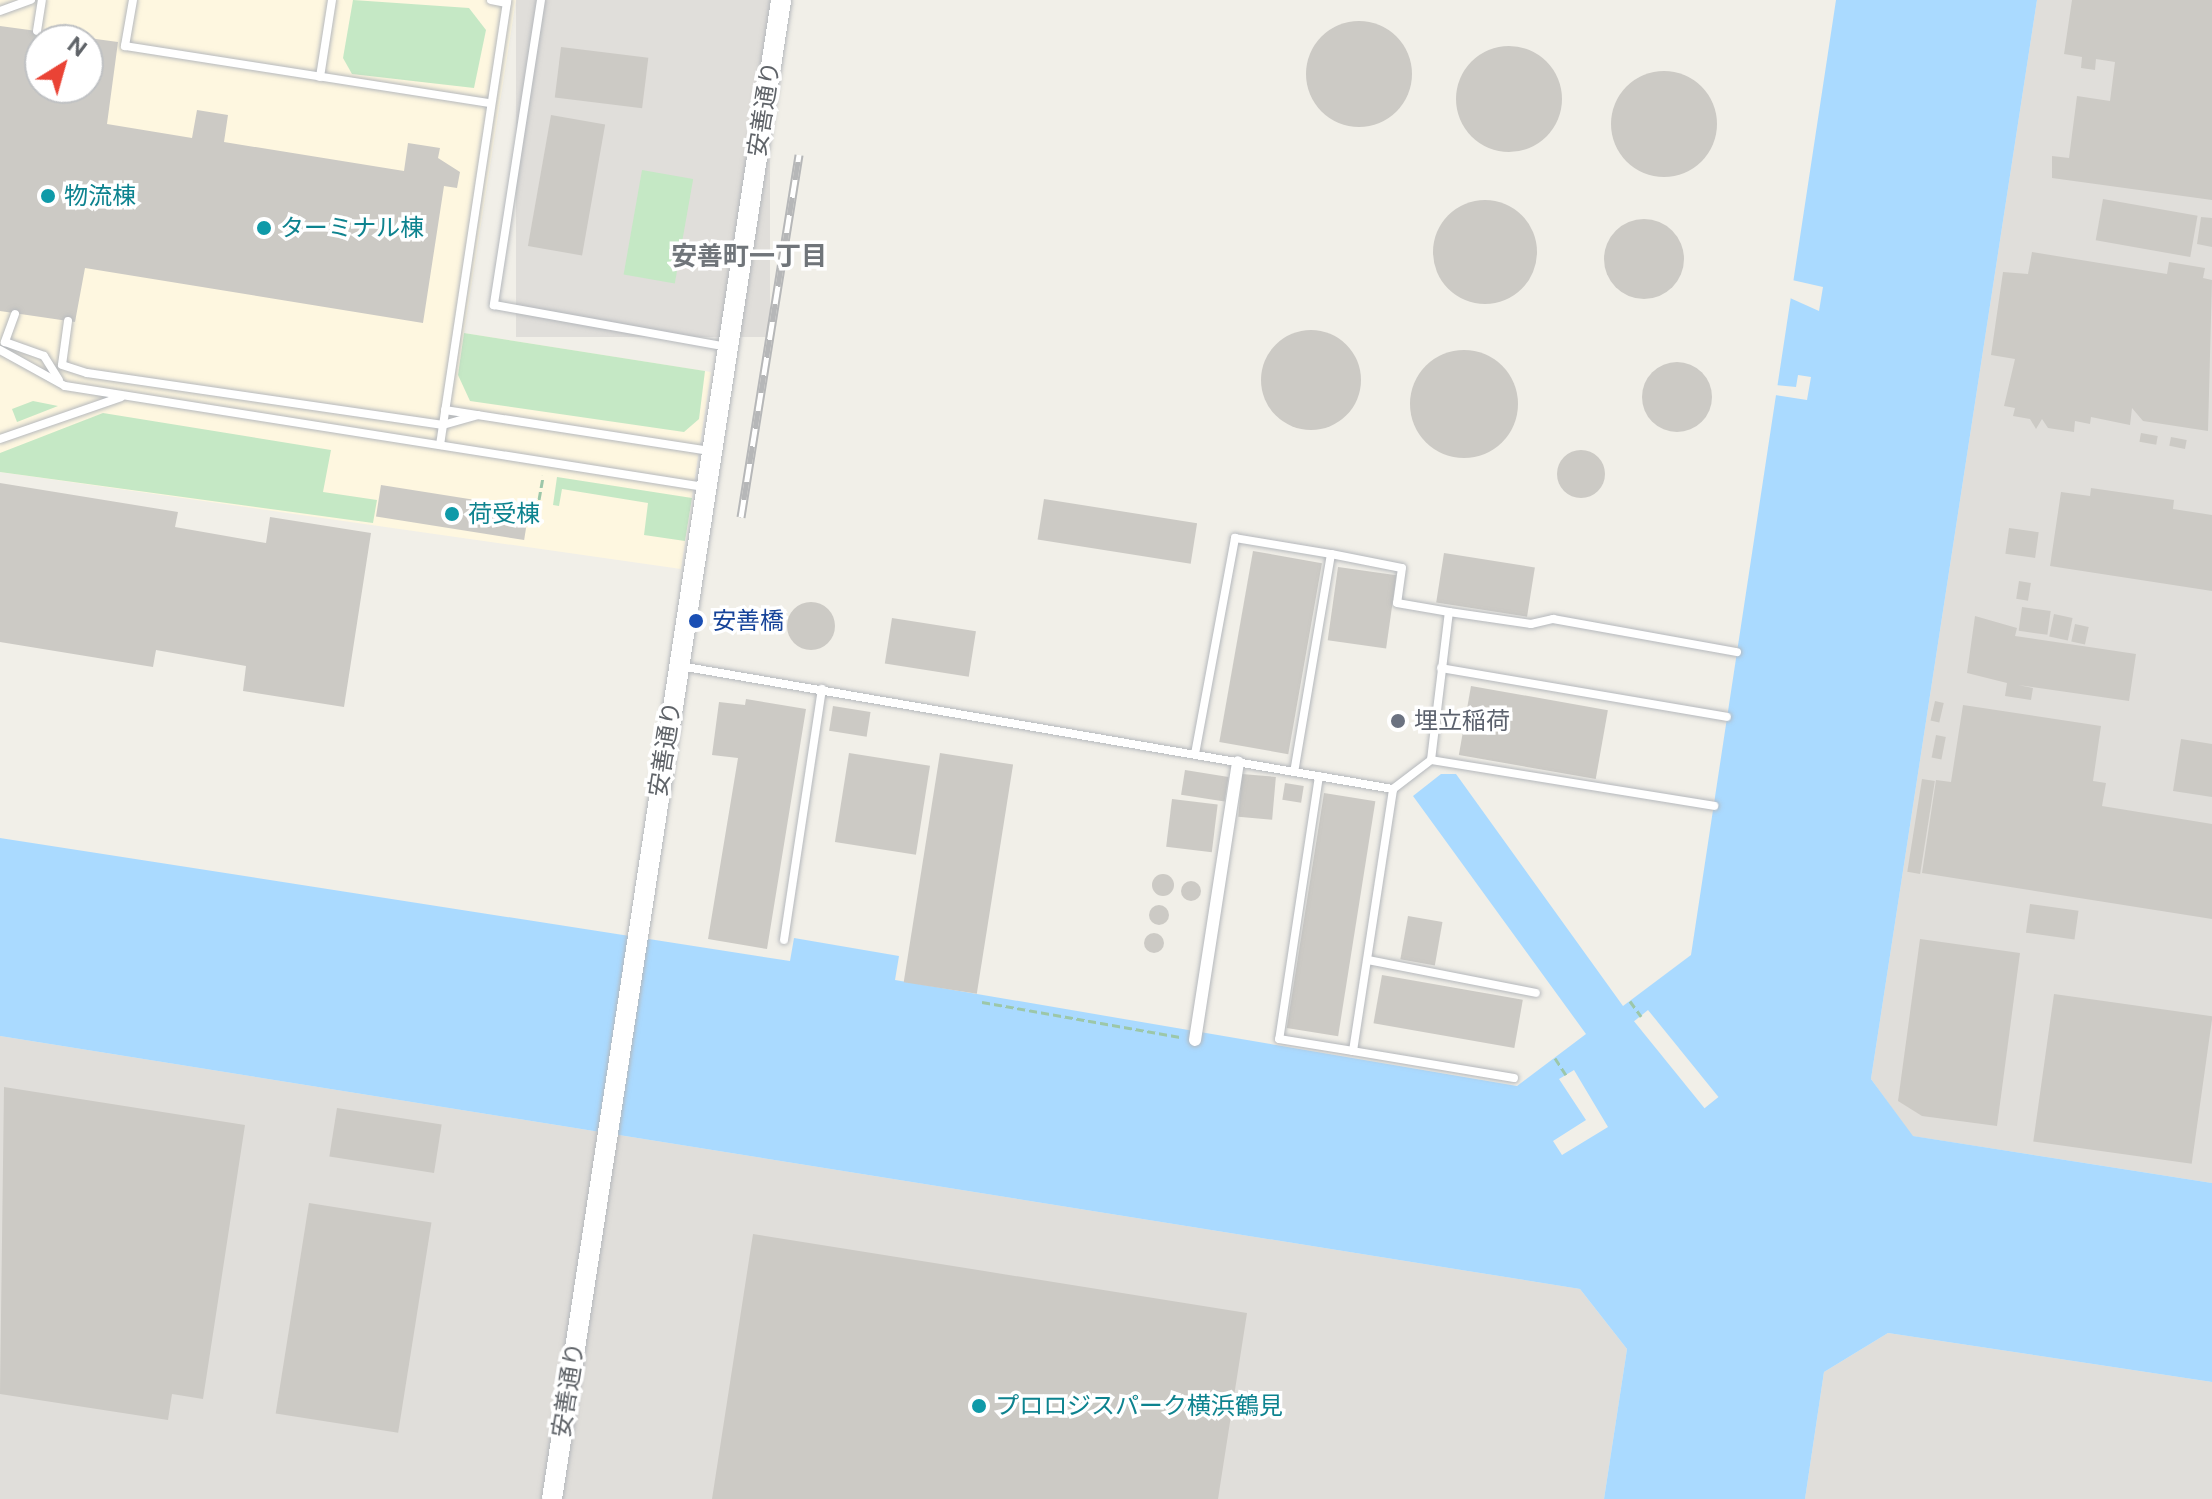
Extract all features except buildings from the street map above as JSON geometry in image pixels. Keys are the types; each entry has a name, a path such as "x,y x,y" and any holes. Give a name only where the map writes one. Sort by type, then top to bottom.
{"street":[{"name":"安善通り","path":"552,1499 781,0"},
{"path":"1195,1040 1238,762"}],"lane":[{"path":"0,11 31,0"},
{"path":"38,24 42,0"},
{"path":"133,0 125,46 491,103"},
{"path":"320,77 332,0"},
{"path":"440,445 507,1 491,0"},
{"path":"541,0 494,305 727,347"},
{"path":"15,314 5,342 44,356 65,386"},
{"path":"68,321 62,365 87,373 443,425 478,415"},
{"path":"0,350 65,386 705,487"},
{"path":"0,439 125,395"},
{"path":"445,410 710,451"},
{"path":"1195,754 1235,538 1402,568 1397,603 1531,624 1553,619 1737,652"},
{"path":"1294,772 1331,554"},
{"path":"1353,1051 1393,789 1431,760 1449,612"},
{"path":"678,666 1393,789"},
{"path":"1441,668 1727,717"},
{"path":"784,940 822,689"},
{"path":"1431,760 1714,806"},
{"path":"1319,776 1279,1039 1514,1078"},
{"path":"1368,960 1536,993"}],"path":[{"path":"529,510 537,511 543,476"},
{"path":"1630,1001 1641,1016"},
{"path":"982,1002 1195,1040"},
{"path":"1555,1058 1566,1075"}],"shaded area":[{"path":"0,0 516,0 464,333 711,372 681,569 0,472"},
{"path":"516,0 770,0 770,337 516,337"},
{"path":"2037,0 2212,0 2212,1183 1912,1136 1871,1079"},
{"path":"0,1036 1580,1289 1627,1349 1604,1499 0,1499"},
{"path":"1888,1333 2212,1382 2212,1499 1805,1499 1824,1372"}],"green space":[{"path":"353,0 469,8 486,30 474,88 352,74 343,58"},
{"path":"642,170 693,179 675,283 624,274"},
{"path":"464,333 705,371 699,419 684,432 470,401 458,375"},
{"path":"33,401 58,406 17,422 12,409"},
{"path":"103,413 331,450 323,492 377,500 373,523 0,472 0,453"},
{"path":"557,477 692,498 685,541 644,535 648,503 562,489 559,506 553,505"}],"water":[{"path":"1836,0 2037,0 1871,1079 1913,1136 2212,1183 2212,1382 1888,1333 1824,1372 1805,1499 1604,1499 1627,1349 1580,1289 0,1036 0,838 790,961 794,938 899,956 895,980 1517,1086 1586,1034 1413,796 1441,774 1456,774 1623,1006 1691,955"}],"pier":[{"path":"1792,280 1823,287 1819,311 1790,298"},
{"path":"1798,375 1811,377 1807,400 1775,395 1776,385 1796,387"},
{"path":"1648,1010 1718,1097 1704,1108 1634,1021"},
{"path":"1574,1070 1608,1127 1562,1155 1553,1141 1586,1120 1559,1079"}],"railway":[{"path":"741,517 799,155"}],"place":[{"name":"物流棟","path":"48,196"},
{"name":"ターミナル棟","path":"264,228"},
{"name":"荷受棟","path":"452,514"},
{"name":"安善橋","path":"696,621"},
{"name":"埋立稲荷","path":"1398,721"},
{"name":"プロロジスパーク横浜鶴見","path":"979,1406"}],"district":[{"name":"安善町一丁目","path":"749,256"}]}
